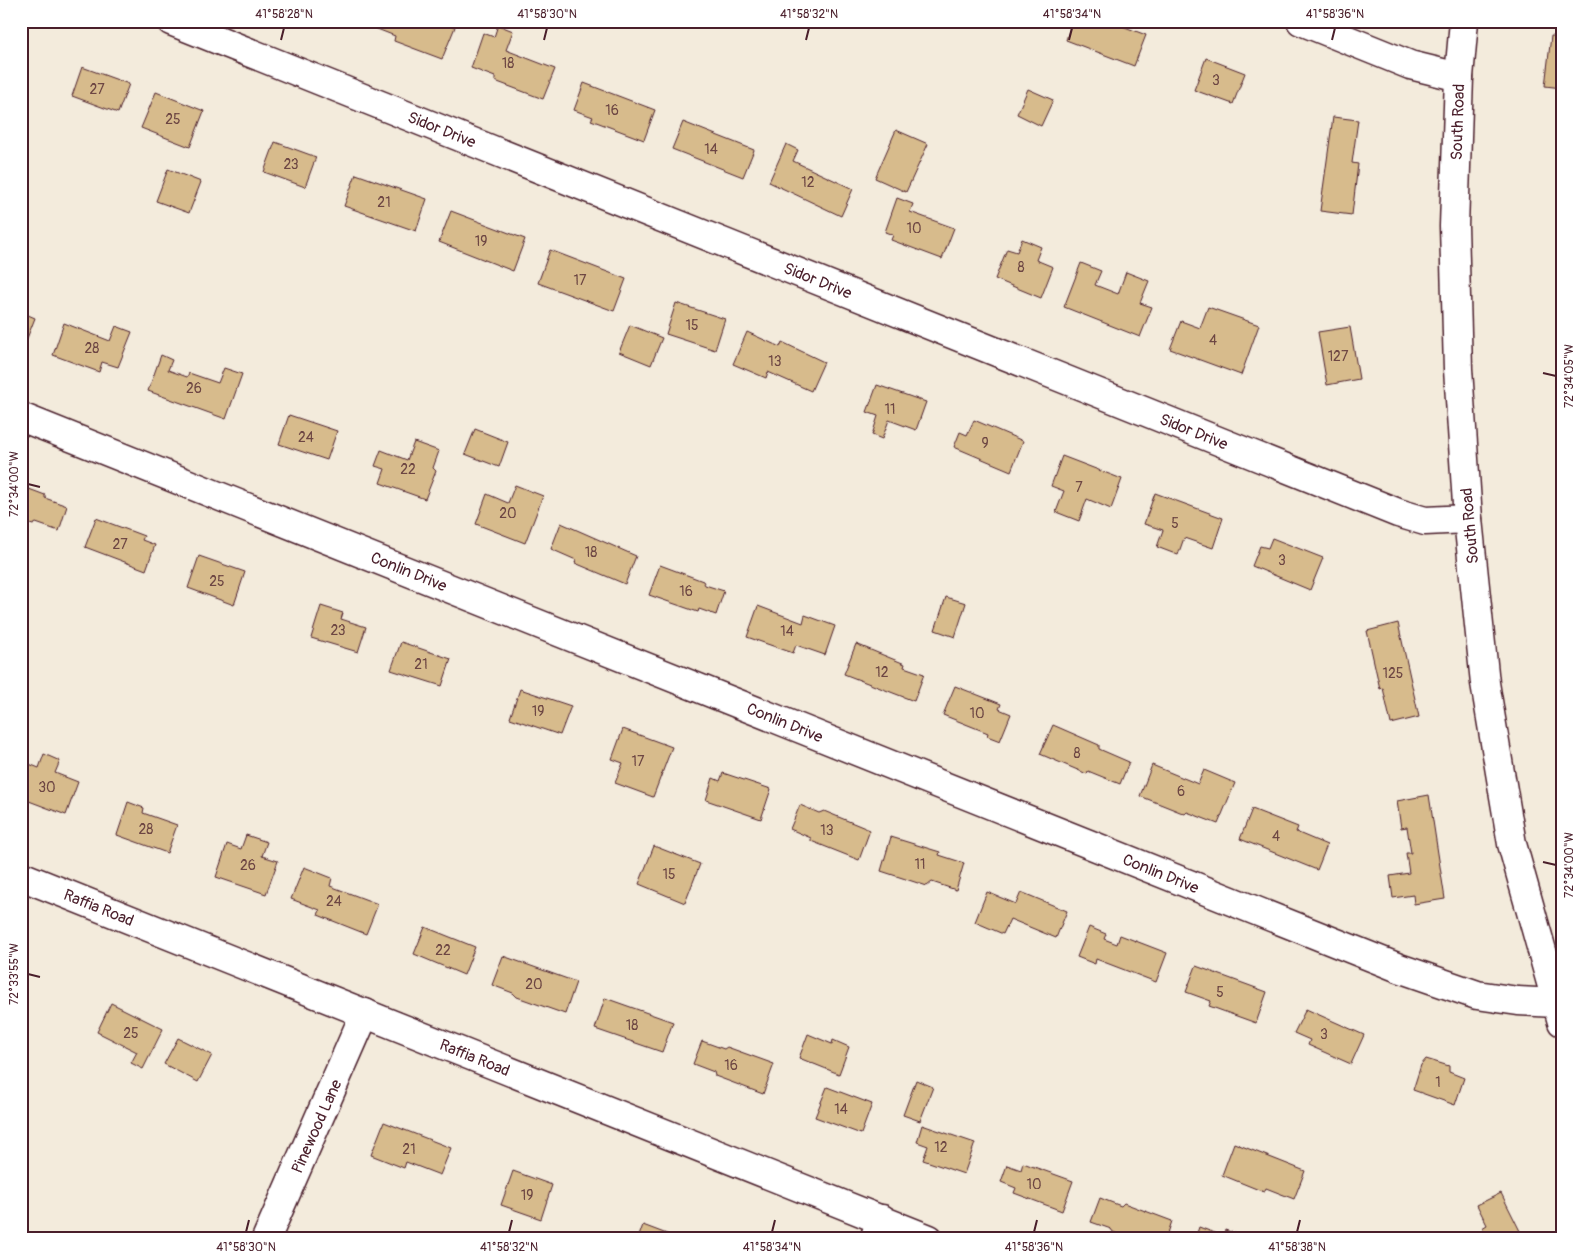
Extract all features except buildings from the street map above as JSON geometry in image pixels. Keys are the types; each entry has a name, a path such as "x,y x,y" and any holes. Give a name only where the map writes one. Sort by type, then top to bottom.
{"street":[{"name":"Sidor Drive","path":"171,21 1398,513 1426,521 1468,518"},
{"path":"1301,21 1410,65 1459,77"},
{"name":"South Road","path":"1464,21 1459,77 1454,226 1458,369 1468,518 1485,683 1512,844 1559,1012"},
{"name":"Conlin Drive","path":"21,417 1399,968 1477,995 1518,1001 1559,1012"},
{"name":"Raffia Road","path":"21,876 365,1013 878,1229 928,1239"},
{"name":"Pinewood Lane","path":"266,1239 365,1013"}]}
